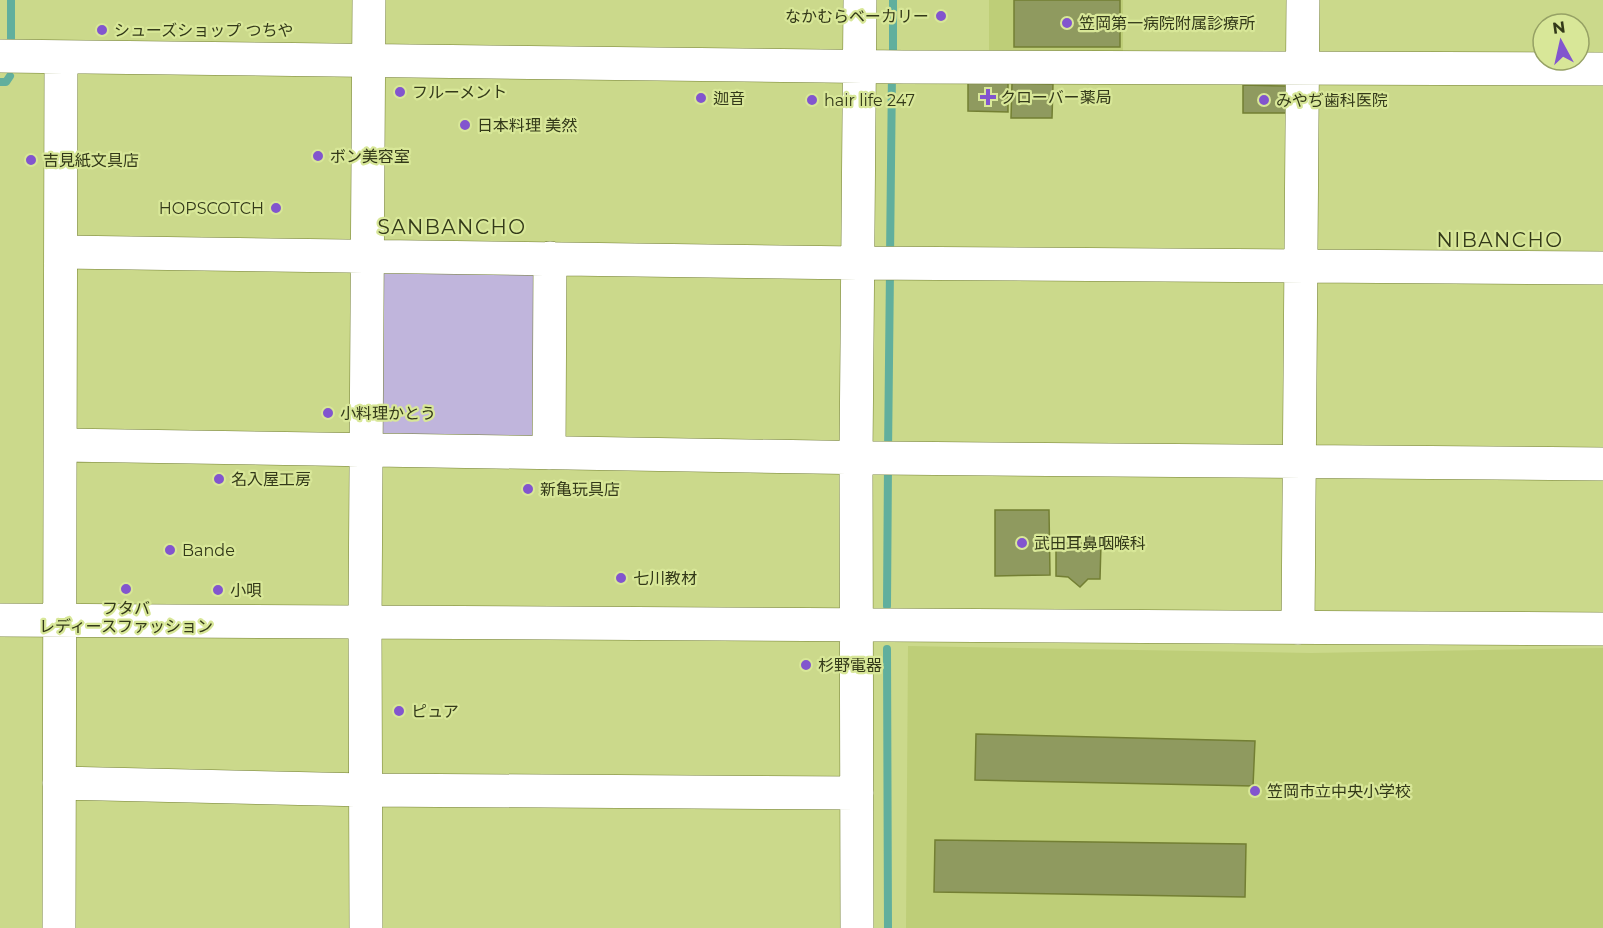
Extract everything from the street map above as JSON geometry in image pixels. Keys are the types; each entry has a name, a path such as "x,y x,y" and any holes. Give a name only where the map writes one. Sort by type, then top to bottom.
{"street":[{"path":"366,928 364,624 368,450 367,61 369,0"},
{"path":"857,928 856,624 878,458 882,66 860,0"},
{"path":"1298,628 1299,267 1303,0"},
{"path":"0,56 882,66 1603,69"},
{"path":"59,928 61,58"},
{"path":"61,252 880,263 1603,267"},
{"path":"549,453 550,258"},
{"path":"60,446 1298,463 1603,464"},
{"path":"0,620 364,624 856,624 1603,629"},
{"path":"59,783 366,790 857,793"}],"shaded area":[{"name":"笠岡第一病院附属診療所","path":"989,0 1123,0 1123,51 989,51"},
{"path":"368,257 550,258 549,453 367,450"},
{"name":"笠岡市立中央小学校","path":"908,646 1311,653 1603,648 1603,928 906,928"}],"building":[{"name":"笠岡第一病院附属診療所","path":"1014,0 1120,0 1120,47 1014,47"},
{"name":"クローバー薬局","path":"968,82 1008,82 1008,112 968,111"},
{"path":"1012,83 1053,84 1052,118 1011,118"},
{"name":"みやぢ歯科医院","path":"1243,85 1286,86 1286,113 1243,113"},
{"name":"武田耳鼻咽喉科","path":"995,510 1049,510 1050,575 995,576"},
{"path":"1056,543 1101,543 1100,579 1088,579 1080,587 1068,577 1056,576"},
{"path":"976,734 1255,741 1253,786 975,780"},
{"path":"935,840 1246,844 1245,897 934,892"}],"waterway":[{"path":"11,0 11,42"},
{"path":"893,0 893,60"},
{"path":"890,258 892,72"},
{"path":"0,82 6,82 10,76"},
{"path":"888,453 890,270"},
{"path":"887,606 888,465"},
{"path":"887,649 888,928"}],"place":[{"name":"なかむらベーカリー","path":"941,16"},
{"name":"笠岡第一病院附属診療所","path":"1067,23"},
{"name":"シューズショップ つちや","path":"102,30"},
{"name":"フルーメント","path":"400,92"},
{"name":"クローバー薬局","path":"988,97"},
{"name":"迦音","path":"701,98"},
{"name":"hair life 247","path":"812,100"},
{"name":"みやぢ歯科医院","path":"1264,100"},
{"name":"日本料理 美然","path":"465,125"},
{"name":"ボン美容室","path":"318,156"},
{"name":"吉見紙文具店","path":"31,160"},
{"name":"HOPSCOTCH","path":"276,208"},
{"name":"小料理かとう","path":"328,413"},
{"name":"名入屋工房","path":"219,479"},
{"name":"新亀玩具店","path":"528,489"},
{"name":"武田耳鼻咽喉科","path":"1022,543"},
{"name":"Bande","path":"170,550"},
{"name":"七川教材","path":"621,578"},
{"name":"フタバ レディースファッション","path":"126,589"},
{"name":"小唄","path":"218,590"},
{"name":"杉野電器","path":"806,665"},
{"name":"ピュア","path":"399,711"},
{"name":"笠岡市立中央小学校","path":"1255,791"}],"district":[{"name":"SANBANCHO","path":"452,227"},
{"name":"NIBANCHO","path":"1500,240"}]}
